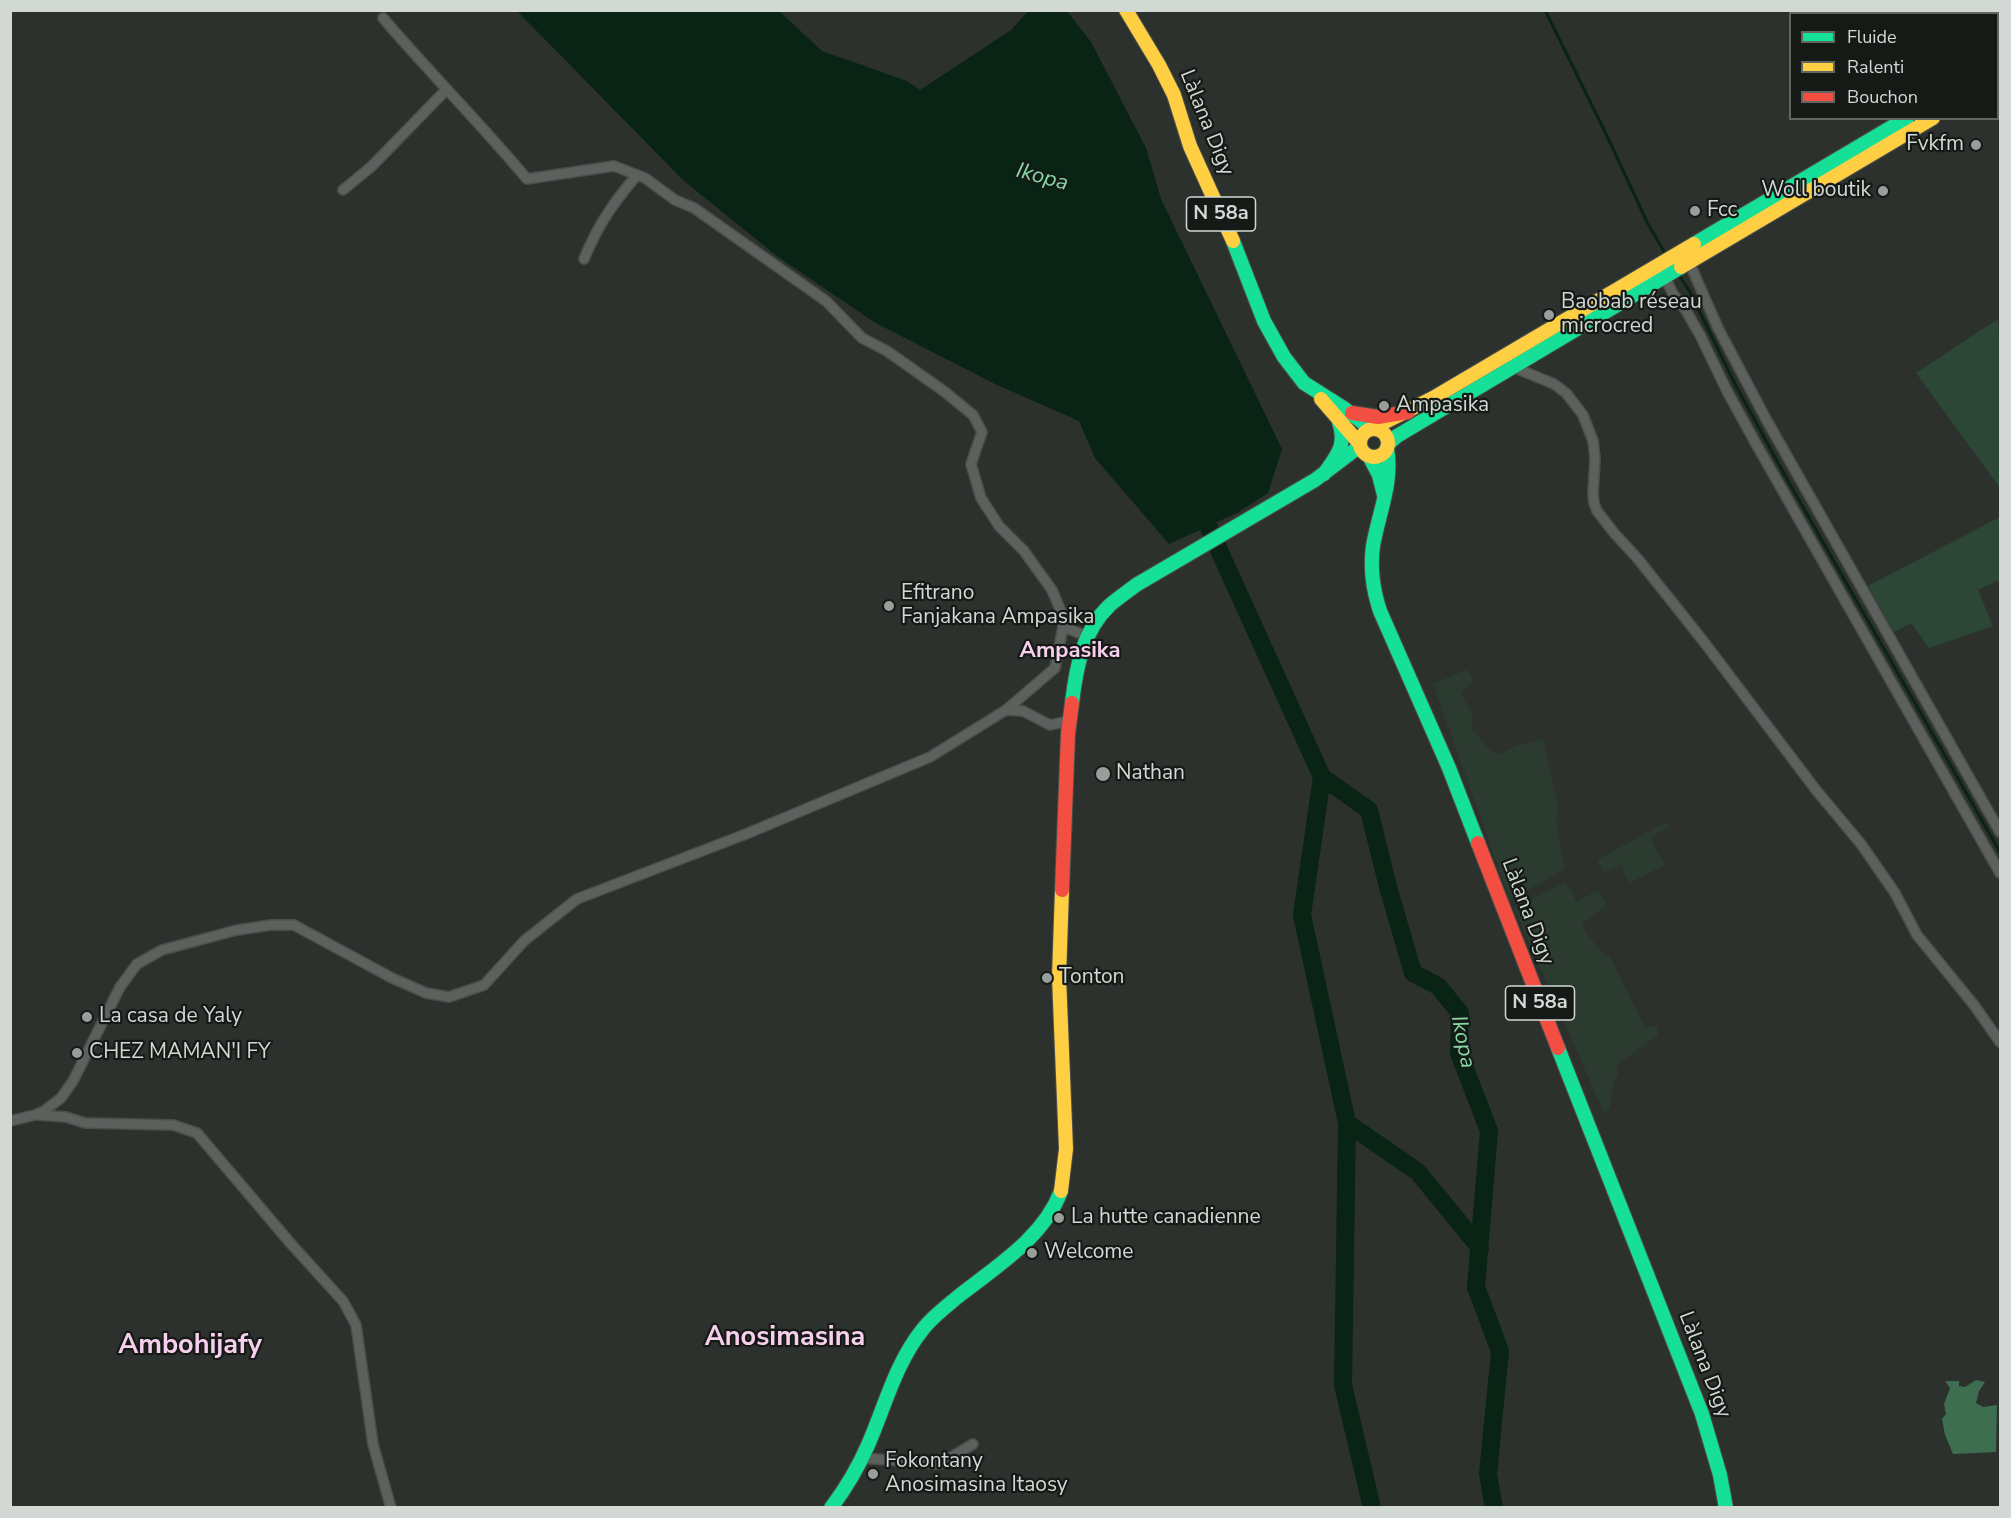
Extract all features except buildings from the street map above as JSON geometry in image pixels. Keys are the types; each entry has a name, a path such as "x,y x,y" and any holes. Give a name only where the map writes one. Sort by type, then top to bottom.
{"main road":[{"name":"Làlana Digy","path":"1118,10 1138,31"},
{"name":"Làlana Digy","path":"1125,10 1174,95 1190,147 1232,238 1264,321 1297,376 1343,416"},
{"path":"1363,450 1380,456 1397,436 1513,367 1661,271 1904,120"},
{"path":"1684,257 1929,120"},
{"path":"1363,450 1363,435 1371,429 1408,412 1661,271"},
{"path":"1319,477 1342,447 1343,416 1378,417 1408,412"},
{"name":"N 58a","path":"1343,416 1379,475 1384,500"},
{"name":"N 58a","path":"1343,416 1371,429"},
{"path":"1371,429 1385,435 1387,446"},
{"name":"N 58a","path":"1384,500 1390,476 1387,446"},
{"path":"831,1508 844,1492 862,1458 906,1353 920,1331 938,1313 1020,1246 1038,1227 1060,1193 1066,1149 1059,977 1069,721 1075,676 1087,636 1095,622 1109,606 1136,585 1363,450"},
{"name":"Làlana Digy","path":"1384,500 1373,546 1372,567 1373,590 1380,611 1449,768 1702,1414 1726,1508"}],"street":[{"path":"10,1121 44,1111 61,1098 73,1081 120,987 137,963 162,950 237,930 271,925 294,926 426,993 449,997 484,985 525,940 577,899 746,834 930,757 1006,710 1055,668 1064,627 1062,614 1052,590 1024,551 999,526 981,498 971,464 982,432 973,415 888,351 862,338 826,301 694,208 675,200 637,175 614,166 526,179 488,132 446,90 383,18"},
{"path":"343,190 372,166 446,90"},
{"path":"584,259 595,232 606,214 637,175"},
{"path":"1684,257 1761,409 2001,832"},
{"path":"1661,271 1673,294 1700,334 1726,391 2001,873"},
{"path":"1513,367 1554,384 1566,393 1583,415 1593,441 1595,458 1593,494 1598,511 1860,844 1895,893 1917,935 2001,1042"},
{"path":"1064,627 1087,636"},
{"path":"1006,710 1023,711 1050,725 1069,721"},
{"path":"35,1115 66,1117 85,1123 173,1125 197,1133 343,1301 356,1325 373,1444 391,1508"},
{"path":"862,1458 940,1464 973,1444"}],"shaded area":[{"path":"1998,319 2000,344 2000,488 1916,373"},
{"path":"2000,517 2000,580 1978,590 1993,626 1929,648 1911,623 1894,632 1868,586"},
{"path":"1468,669 1474,683 1460,692 1473,715 1472,729 1489,749 1498,755 1516,746 1543,739 1558,806 1556,824 1565,869 1510,900 1433,684"},
{"path":"1666,822 1670,826 1650,838 1665,865 1629,883 1621,865 1603,873 1597,860"},
{"path":"1565,882 1577,902 1598,890 1607,905 1582,924 1605,956 1609,954 1645,1027 1657,1027 1658,1035 1617,1065 1618,1075 1614,1079 1610,1109 1604,1113 1514,908"}],"green space":[{"path":"1976,1380 1985,1382 1979,1391 1976,1403 1983,1407 1997,1405 1996,1452 1953,1454 1945,1435 1942,1419 1946,1414 1944,1404 1950,1388 1945,1381 1959,1381 1959,1386 1965,1387"}],"water":[{"path":"517,11 779,11 822,51 907,81 920,90 1011,30 1028,11 1067,11 1091,42 1146,148 1161,199 1282,449 1268,493 1237,513 1169,544 1095,458 1079,421 995,384 874,322 777,256 684,181"}],"waterway":[{"path":"1545,10 1647,222 1667,257"},
{"path":"1679,275 1787,479 2000,852"},
{"name":"Ikopa","path":"1199,506 1322,777 1369,810 1413,973 1438,986 1460,1013 1459,1053 1489,1131 1476,1287 1500,1351 1488,1474 1494,1508"},
{"name":"Ikopa","path":"1322,777 1302,915 1347,1123 1343,1385 1372,1508"},
{"name":"Ikopa","path":"1347,1123 1418,1172 1480,1248"}],"traffic: fast":[{"path":"1694,244 1904,120"},
{"path":"1233,241 1264,321 1284,357 1304,383 1371,429"},
{"path":"1388,444 1397,436 1681,267"},
{"path":"1324,474 1337,456 1341,444 1339,422"},
{"path":"1072,703 1082,650 1093,626 1110,605 1136,585 1315,480 1360,446"},
{"path":"1387,448 1387,485 1372,554 1376,595 1380,611 1449,768 1478,843"},
{"path":"1369,456 1379,475 1384,495"},
{"path":"1558,1048 1702,1414 1720,1475 1726,1508"},
{"path":"831,1508 860,1462 905,1356 927,1324 1018,1249 1043,1223 1061,1191"}],"traffic: slow":[{"path":"1126,10 1174,95 1190,146 1233,241"},
{"path":"1681,267 1930,120"},
{"path":"1371,429 1433,398 1694,244"},
{"path":"1321,399 1359,443"},
{"path":"1374,429 1384,433 1388,443 1384,453 1374,457 1364,453 1360,443 1364,433 1374,429"},
{"path":"1061,1191 1066,1149 1059,977 1062,890"}],"traffic: jam":[{"path":"1352,413 1378,417 1408,412"},
{"path":"1062,890 1068,734 1072,703"},
{"path":"1478,843 1558,1048"}],"place":[{"name":"Fvkfm","path":"1976,145"},
{"name":"Woll boutik","path":"1883,191"},
{"name":"Fcc","path":"1695,211"},
{"name":"Baobab réseau microcred","path":"1549,315"},
{"name":"Ampasika","path":"1384,406"},
{"name":"Efitrano Fanjakana Ampasika","path":"889,606"},
{"name":"Nathan","path":"1103,774"},
{"name":"Tonton","path":"1047,978"},
{"name":"La casa de Yaly","path":"87,1017"},
{"name":"CHEZ MAMAN'I FY","path":"77,1053"},
{"name":"La hutte canadienne","path":"1059,1218"},
{"name":"Welcome","path":"1032,1253"},
{"name":"Fokontany Anosimasina Itaosy","path":"873,1474"}],"district":[{"name":"Ampasika","path":"1070,652"},
{"name":"Anosimasina","path":"785,1338"},
{"name":"Ambohijafy","path":"190,1346"}]}
